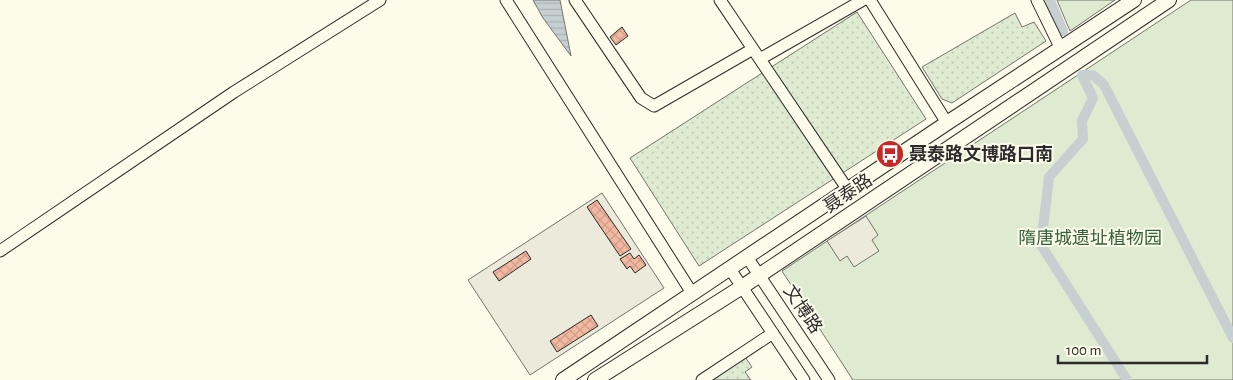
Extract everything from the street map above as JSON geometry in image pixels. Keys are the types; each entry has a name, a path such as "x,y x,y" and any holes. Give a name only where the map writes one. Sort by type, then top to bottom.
{"main road":[{"name":"聂泰路","path":"563,380 1134,0"},
{"name":"聂泰路","path":"596,380 759,275 1169,0"}],"street":[{"path":"0,251 234,92 380,0"},
{"path":"506,0 692,294"},
{"path":"575,0 641,98 654,106 753,49"},
{"path":"720,0 848,190"},
{"path":"760,59 864,0"},
{"path":"870,0 947,123"},
{"path":"1037,0 1061,49"},
{"name":"文博路","path":"748,257 829,380"},
{"path":"730,269 804,380"},
{"path":"702,380 773,333"}],"green space":[{"path":"1057,0 1115,0 1070,31"},
{"name":"隋唐城遗址植物园","path":"1191,0 1233,0 1233,380 853,380 782,271"},
{"path":"857,12 926,119 699,266 630,158"},
{"path":"1015,13 1022,27 1034,22 1046,41 952,103 942,99 922,67"},
{"path":"745,357 752,367 745,372 751,380 713,380"}],"shaded area":[{"path":"533,0 560,0 571,56 543,18"},
{"path":"602,193 664,288 530,375 468,280"},
{"path":"866,216 878,235 872,240 879,251 854,267 847,256 840,261 827,241"}],"building":[{"path":"622,27 628,36 616,45 610,37"},
{"path":"597,200 631,249 620,256 587,207"},
{"path":"526,251 531,259 499,281 493,272"},
{"path":"630,253 634,259 639,255 646,265 635,273 630,266 627,269 620,259"},
{"path":"591,315 598,326 557,352 550,341"}],"waterway":[{"path":"1050,0 1063,31"},
{"path":"1127,380 1041,245 1049,177 1083,139 1082,121 1093,98 1082,75 1093,75 1104,85 1233,338"}],"place":[{"name":"聂泰路文博路口南","path":"890,154"}]}
